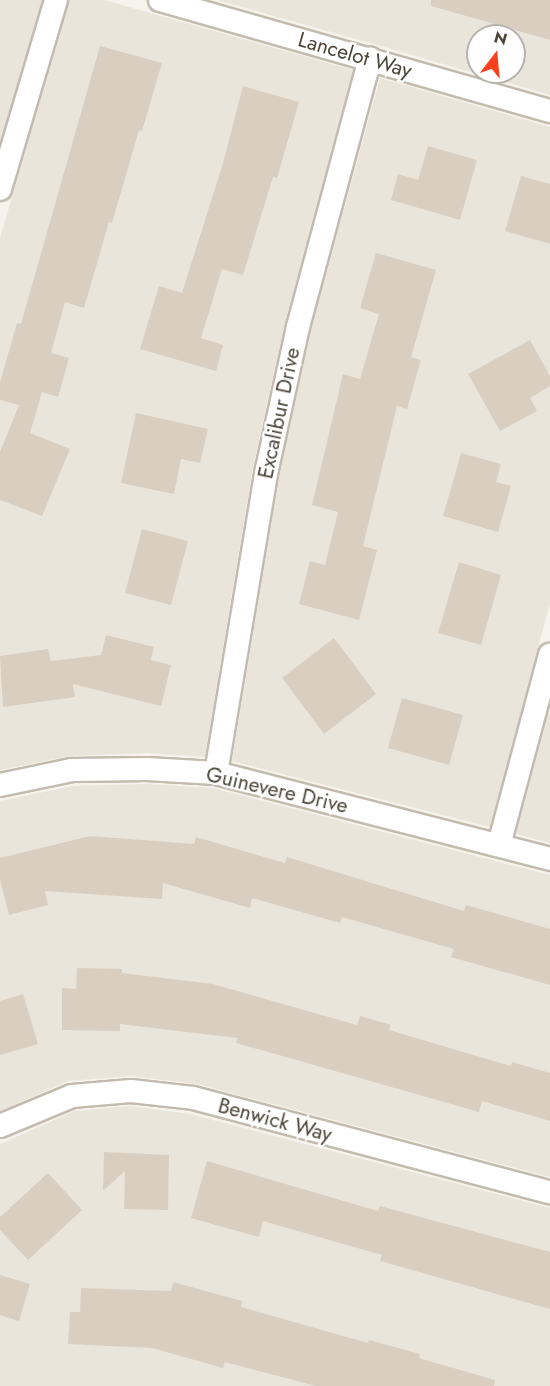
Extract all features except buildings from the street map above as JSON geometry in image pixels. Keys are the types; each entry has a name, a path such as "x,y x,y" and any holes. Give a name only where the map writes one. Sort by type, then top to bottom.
{"street":[{"path":"0,189 56,0"},
{"name":"Lancelot Way","path":"160,0 550,111"},
{"name":"Excalibur Drive","path":"216,773 279,415 298,327 370,59"},
{"path":"499,845 550,655"},
{"name":"Guinevere Drive","path":"0,785 72,770 147,769 216,773 550,859"},
{"name":"Benwick Way","path":"0,1126 72,1096 131,1091 193,1098 550,1192"}],"shaded area":[{"path":"0,0 42,0 0,142"},
{"path":"70,0 104,0 353,70 285,323 253,467 205,757 148,753 70,756 0,770 0,238"},
{"path":"217,0 550,0 550,95 512,84 526,84 526,24 466,24 466,71"},
{"path":"380,78 550,127 550,603 490,827 232,761 280,472 311,330"},
{"path":"550,708 550,843 516,834"},
{"path":"146,784 213,788 550,875 550,1177 197,1084 131,1076 68,1081 0,1111 0,801 72,786"},
{"path":"130,1106 190,1114 550,1208 550,1386 0,1386 0,1144 74,1111"}]}
